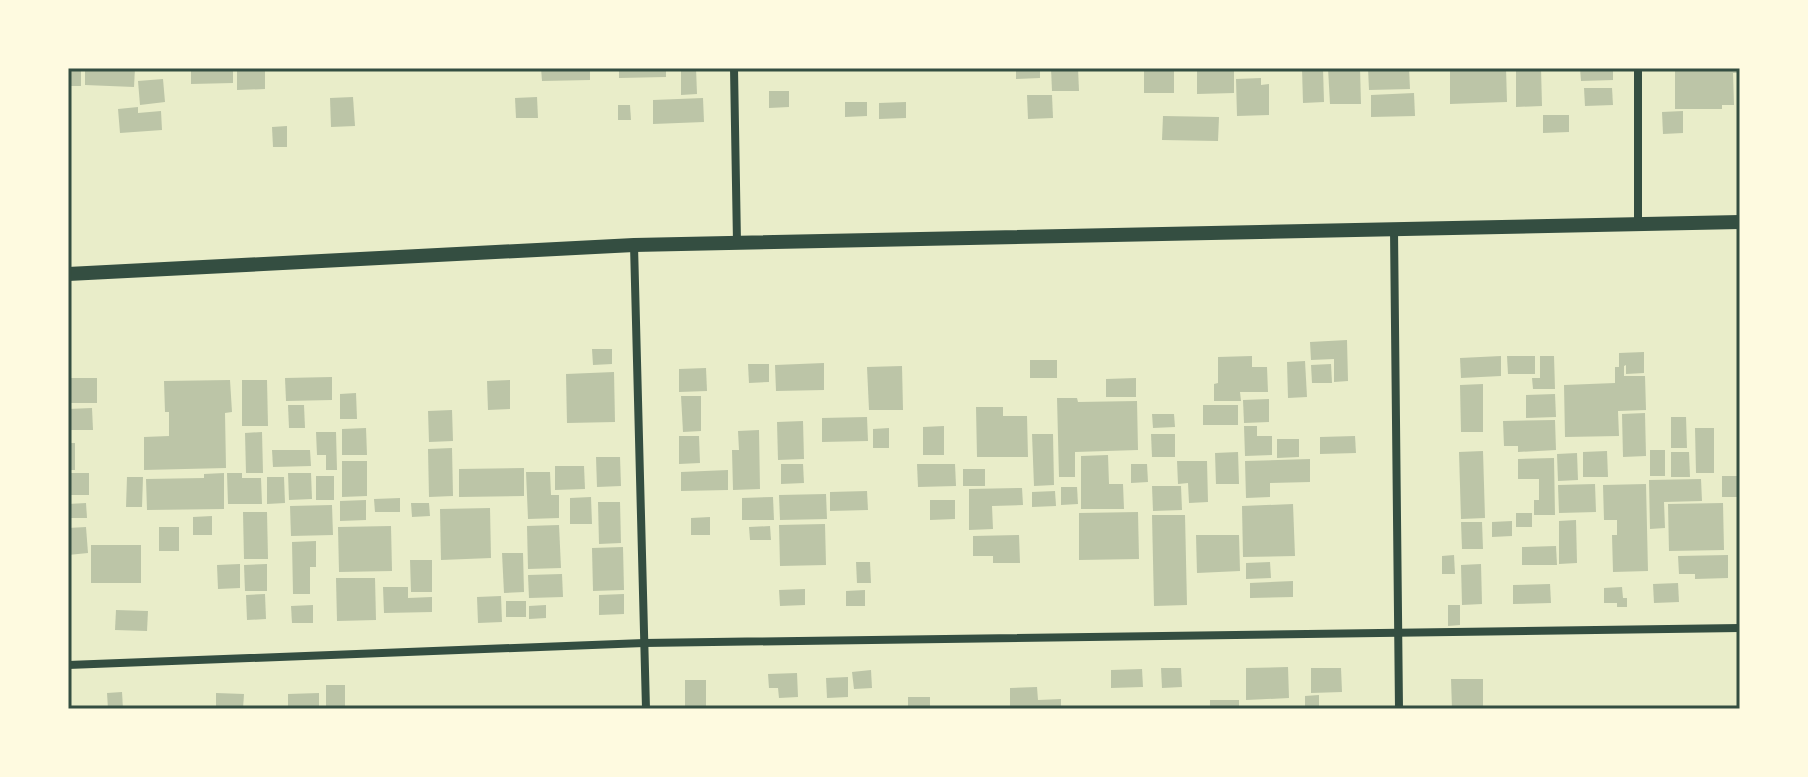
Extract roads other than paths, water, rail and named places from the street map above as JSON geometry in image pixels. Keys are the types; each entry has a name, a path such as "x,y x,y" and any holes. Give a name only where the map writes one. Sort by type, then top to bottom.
{"street":[{"path":"734,68 737,243"},
{"path":"1638,68 1638,224"},
{"path":"68,274 634,245 1740,222"},
{"path":"1394,230 1399,709"},
{"path":"634,245 646,709"},
{"path":"68,665 644,643 1740,628"}]}
